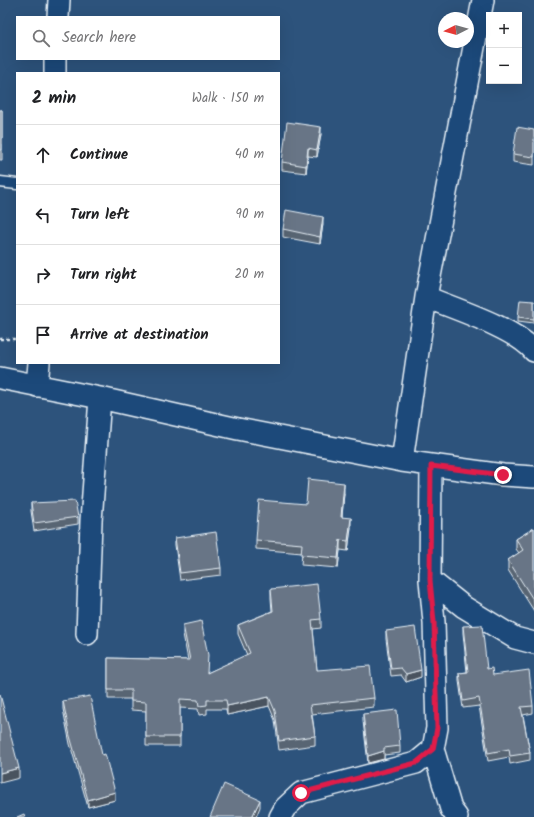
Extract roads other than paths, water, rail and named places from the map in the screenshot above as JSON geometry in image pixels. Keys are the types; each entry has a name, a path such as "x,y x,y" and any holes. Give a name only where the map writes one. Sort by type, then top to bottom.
{"street":[{"path":"58,16 59,0"},
{"path":"402,461 426,297 483,0"},
{"path":"55,72 56,60"},
{"path":"426,297 510,332 534,351"},
{"path":"37,386 39,364"},
{"path":"0,378 402,461 503,475 534,477"},
{"path":"87,634 91,521 100,398"},
{"path":"431,466 430,580 434,622 437,728 433,749 451,809 457,817"},
{"path":"430,580 464,607 515,638 534,643"},
{"path":"280,817 285,808 301,793 416,763 433,749"}],"lane":[{"path":"0,182 16,184"}]}
